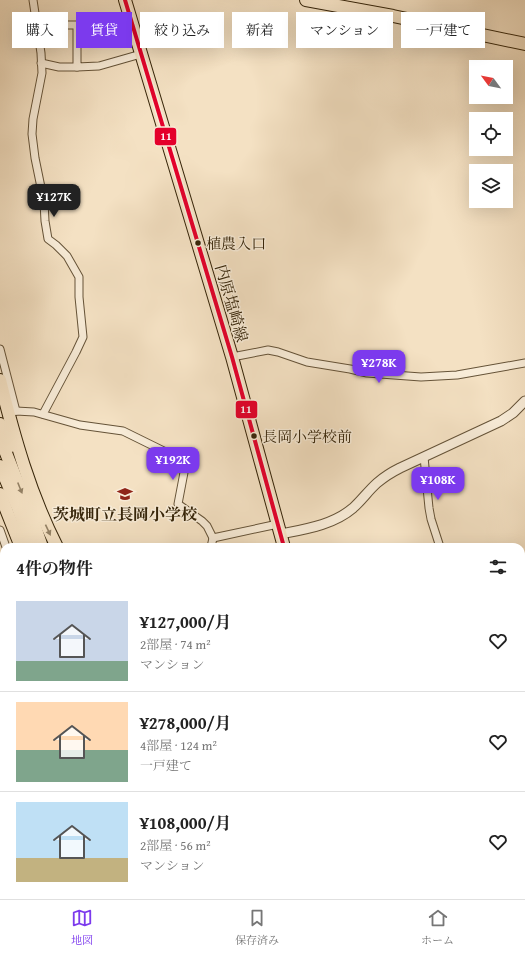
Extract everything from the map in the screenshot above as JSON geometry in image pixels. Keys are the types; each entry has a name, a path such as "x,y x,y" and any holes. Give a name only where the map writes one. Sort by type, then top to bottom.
{"main road":[{"name":"内原塩崎線","path":"125,0 232,357 283,543"},
{"path":"306,0 393,16 525,44"},
{"path":"0,380 12,412 30,486"},
{"path":"0,424 55,543"},
{"path":"0,438 41,543"},
{"path":"0,466 18,508 31,543"},
{"path":"0,494 20,543"},
{"path":"5,506 14,543"}],"street":[{"path":"33,0 35,12"},
{"path":"68,25 77,25 77,67"},
{"path":"39,48 42,73 33,119 32,134 35,158 44,202 48,239 67,256 80,277 79,297 83,337 43,414"},
{"path":"41,63 77,67 99,66 141,54"},
{"path":"0,349 12,412 26,411 43,414 80,425 123,430 186,462 178,504 207,526 214,538 212,543"},
{"path":"232,357 268,350 307,362 367,373 421,378 457,375 525,363"},
{"path":"214,538 279,529 315,526 330,522 353,508 376,484 386,476 506,418 525,401"},
{"path":"424,457 429,508 439,543"},
{"path":"0,530 5,543"}],"transit line":[{"name":"11","path":"125,0 232,357 283,543"}],"place":[{"name":"植農入口","path":"198,243"},
{"name":"長岡小学校前","path":"254,436"},
{"name":"茨城町立長岡小学校","path":"125,494"}]}
